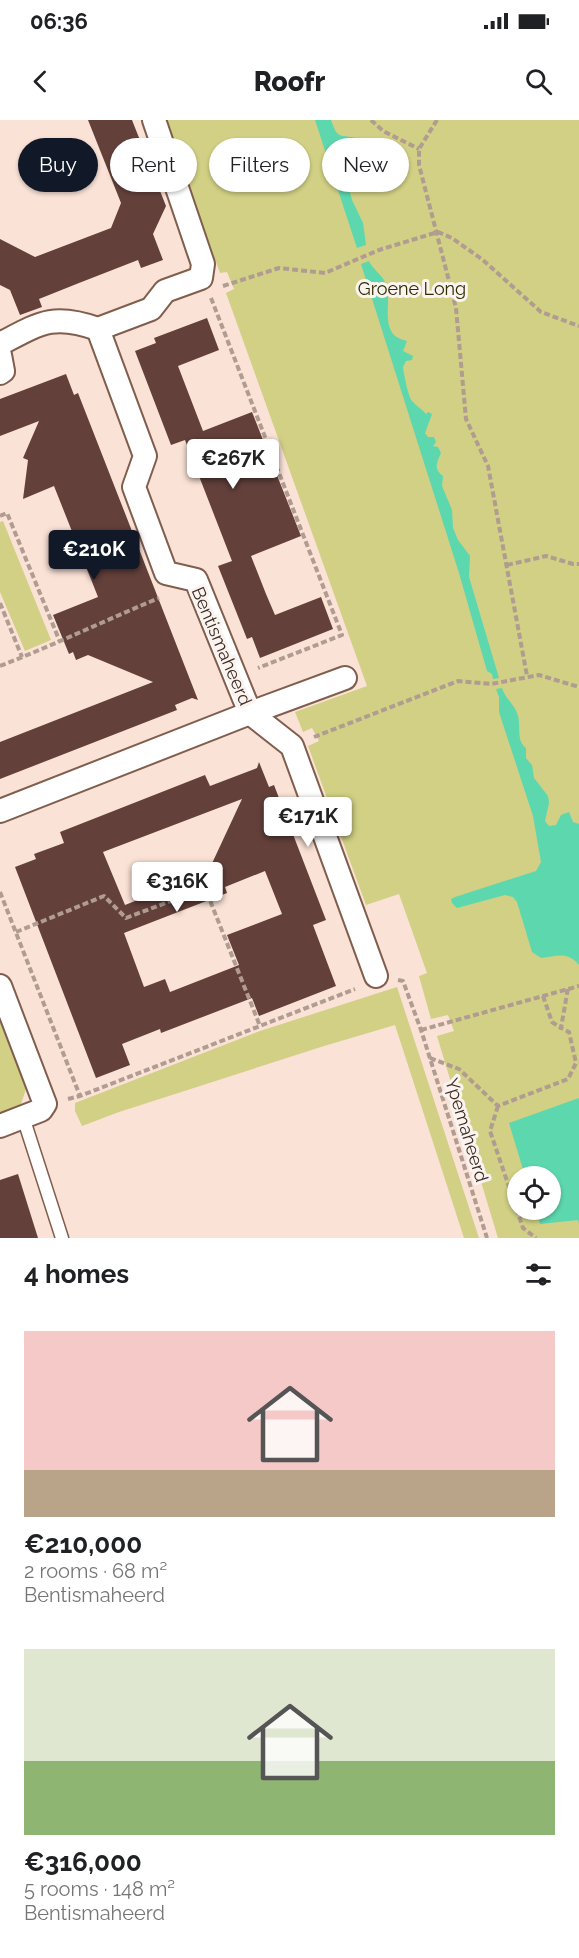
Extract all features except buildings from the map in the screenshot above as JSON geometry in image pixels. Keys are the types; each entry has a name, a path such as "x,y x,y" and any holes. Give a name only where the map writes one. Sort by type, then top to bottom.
{"street":[{"path":"0,344 30,328 57,320 78,322 98,329 151,309 165,291 204,283 203,264 154,120"},
{"path":"98,329 145,456 134,487 166,573"},
{"path":"0,355 3,371 0,373"},
{"name":"Bentismaheerd","path":"166,573 196,580 250,713 292,746"},
{"name":"Bentismaheerd","path":"0,811 345,678"},
{"path":"292,746 376,976"},
{"path":"0,988 45,1104 41,1110 0,1126"}],"lane":[{"path":"23,1117 62,1238"}],"path":[{"path":"371,120 383,130 419,149"},
{"path":"436,120 419,149 419,165 456,308 466,419 488,466 527,676"},
{"path":"235,677 342,635 204,283 227,285 279,268 326,273 379,250 438,232 452,238 483,260 541,312 579,326"},
{"path":"0,516 7,513 60,642"},
{"path":"507,565 546,556 579,564"},
{"path":"0,666 166,595 166,573"},
{"path":"0,603 22,657"},
{"path":"292,746 458,681 491,684 539,675 579,687"},
{"path":"15,932 104,896 126,918 205,888 260,1026"},
{"path":"0,892 80,1096"},
{"path":"45,1104 80,1096 354,990 376,976 403,981 422,1030 579,986"},
{"path":"561,1028 568,988"},
{"path":"498,1106 568,1079 576,1063 570,1032 552,1022 543,996"},
{"name":"Ypemaheerd","path":"422,1030 487,1238"},
{"path":"430,1058 459,1070 498,1106"},
{"path":"498,1106 490,1131 523,1228 536,1238"}],"green space":[{"name":"Groene Long","path":"165,120 579,120 579,1238 498,1238 437,1036 454,1031 448,1015 431,1019 419,976 427,973 399,894 366,905 308,746 319,741 312,728 303,732 295,712 367,686 226,293 234,289 227,272 220,273 191,192 197,192 197,138 171,138"},
{"path":"3,521 51,640 25,651 0,592 0,522"},
{"path":"397,987 479,1238 464,1238 395,1025 119,1112 82,1126 75,1111 75,1103 260,1031"},
{"path":"0,1020 27,1086 20,1107 0,1115"}],"shaded area":[{"path":"315,120 331,120 337,133 355,138 322,138 322,141"},
{"path":"339,192 350,192 363,223 366,245 357,248"},
{"path":"369,261 382,277 388,290 390,330 395,336 407,341 403,351 413,356 412,360 406,361 403,367 411,398 426,414 428,412 432,414 425,433 428,437 434,437 436,442 433,446 438,447 441,453 437,468 443,476 442,486 452,510 453,528 458,540 470,556 469,577 499,678 493,679 492,674 487,671 459,573 361,264"},
{"path":"502,688 517,712 520,738 526,748 526,758 532,765 534,778 548,796 549,803 545,821 549,826 556,825 561,815 569,812 573,822 579,824 579,965 566,956 541,958 532,952 517,902 513,897 505,895 457,908 452,903 451,899 455,897 536,871 541,862 533,816 499,712 499,697 496,689"},
{"path":"579,1098 579,1224 578,1220 540,1224 539,1220 561,1220 561,1166 522,1166 509,1123"}]}
